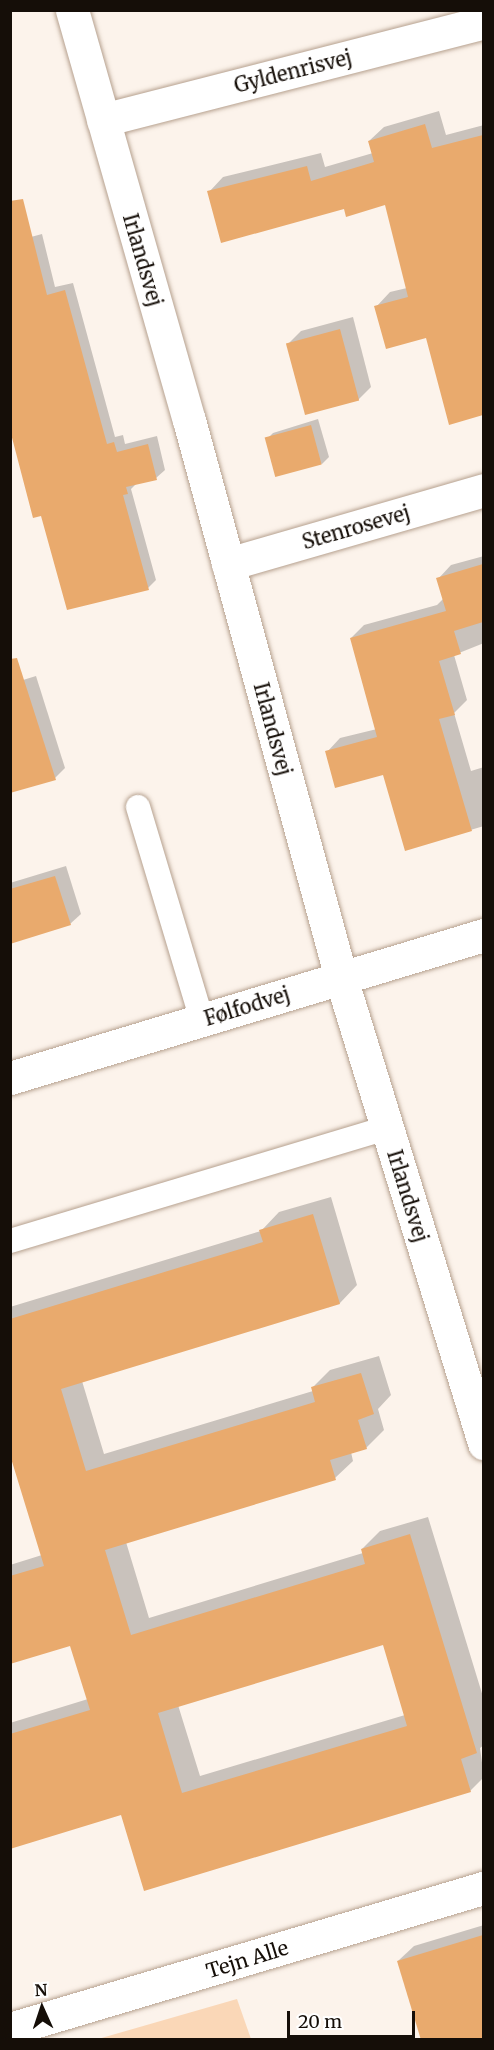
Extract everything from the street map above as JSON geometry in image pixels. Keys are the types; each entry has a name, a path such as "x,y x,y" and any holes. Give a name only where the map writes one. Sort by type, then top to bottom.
{"street":[{"name":"Irlandsvej","path":"72,10 228,564 341,978 483,1444"},
{"name":"Gyldenrisvej","path":"103,120 483,22"},
{"name":"Stenrosevej","path":"228,564 483,490"},
{"name":"Følfodvej","path":"10,1078 483,935"},
{"name":"Tejn Alle","path":"19,2032 483,1888"}],"lane":[{"path":"138,807 202,1020"},
{"path":"10,1241 387,1128"}],"shaded area":[{"path":"237,1999 251,2039 98,2039"}],"building":[{"path":"425,124 432,148 483,135 483,415 449,425 426,338 386,349 374,306 408,297 385,205 346,217 344,209 221,243 207,191 307,166 311,181 374,162 368,141"},
{"path":"23,199 47,295 65,290 107,444 114,442 117,452 148,444 157,480 126,487 128,494 123,495 149,590 67,610 41,516 33,518 10,430 10,201"},
{"path":"340,329 359,400 305,415 286,343"},
{"path":"311,425 322,465 275,477 265,437"},
{"path":"483,564 483,622 454,631 461,654 439,661 455,715 439,719 472,831 405,851 383,775 335,788 325,751 377,737 350,638 446,611 436,578"},
{"path":"17,658 56,780 10,793 10,659"},
{"path":"55,876 71,925 10,944 10,889"},
{"path":"313,1214 340,1304 61,1389 86,1471 315,1402 311,1387 361,1373 374,1414 358,1420 367,1449 330,1460 336,1480 105,1550 131,1635 365,1564 361,1549 410,1534 477,1753 461,1759 471,1792 144,1891 121,1815 10,1849 10,1734 90,1710 70,1646 10,1664 10,1576 44,1566 10,1455 10,1319 263,1242 259,1230","holes":["383,1645 407,1726 182,1793 158,1713"]},
{"path":"483,1935 483,2040 421,2040 397,1961"}]}
